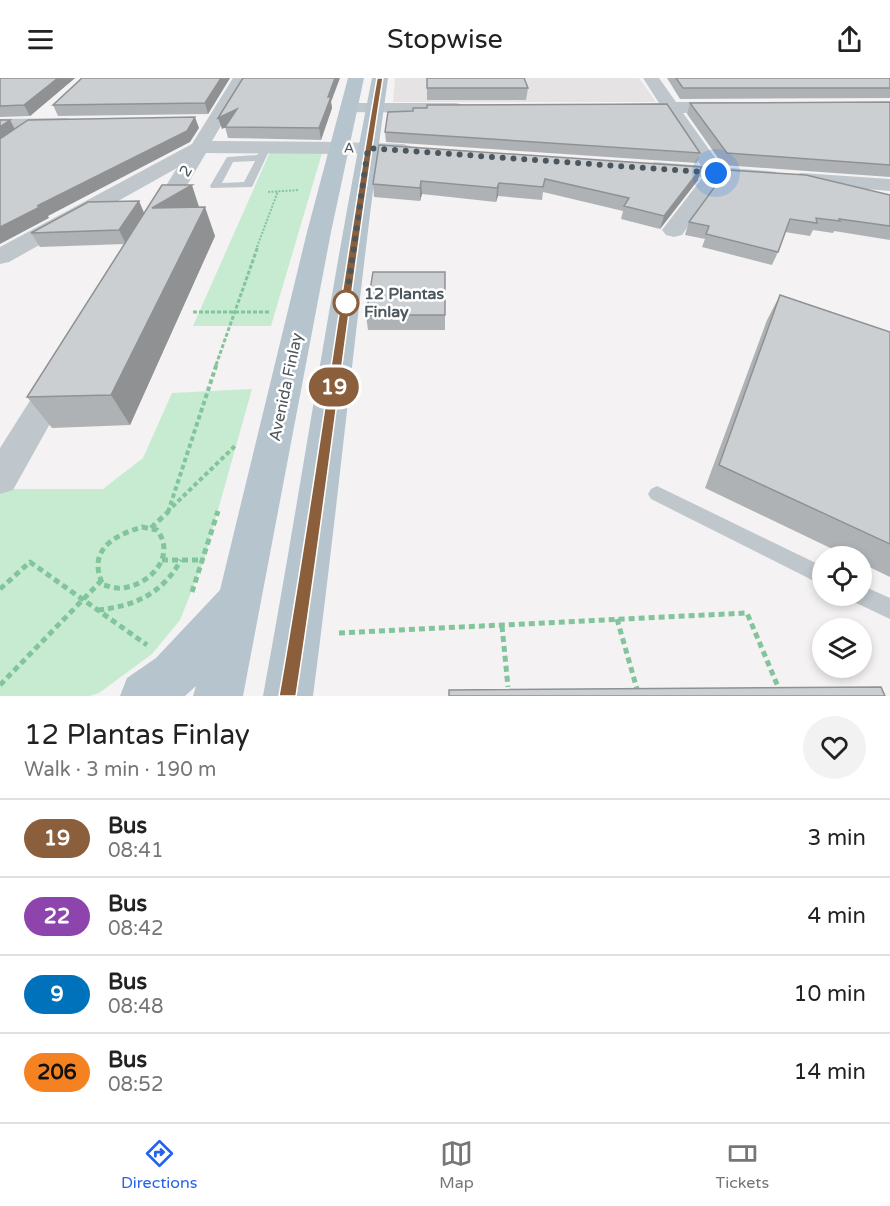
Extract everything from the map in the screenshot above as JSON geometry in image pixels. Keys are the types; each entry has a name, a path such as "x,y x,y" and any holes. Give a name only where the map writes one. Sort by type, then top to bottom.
{"main road":[{"name":"Avenida Finlay","path":"218,696 365,93"},
{"name":"Avenida Finlay","path":"288,696 310,557 353,148"},
{"path":"145,696 173,675 242,601"}],"street":[{"name":"2","path":"145,238 200,147 204,121 241,78"},
{"path":"651,78 716,173"},
{"path":"365,93 470,108"},
{"path":"613,108 752,106"},
{"path":"36,123 53,108"},
{"path":"0,124 84,123"},
{"path":"0,257 200,147"},
{"name":"A","path":"200,147 263,152 353,148 423,151"},
{"path":"633,167 890,185"},
{"path":"674,230 716,173"},
{"path":"801,179 890,200"},
{"path":"0,479 73,358"}],"lane":[{"path":"18,136 36,123"},
{"path":"263,152 248,185 215,186 230,159 263,152"},
{"path":"657,494 812,571"},
{"path":"872,600 890,609"}],"path":[{"path":"168,512 233,313 278,191"},
{"path":"193,312 275,312 272,323"},
{"path":"151,529 237,444 234,454"},
{"path":"189,601 204,560 219,507"},
{"path":"142,527 157,530 165,540 165,555 162,560 155,571 138,584 120,588 104,585 96,573 98,558 109,542 125,531 142,527"},
{"path":"162,560 204,560"},
{"path":"98,610 123,609 151,596 175,572 181,560"},
{"path":"0,589 30,562 155,651"},
{"path":"0,685 101,581"},
{"path":"297,635 747,613 779,689"},
{"path":"617,619 637,689"},
{"path":"501,626 508,687"}],"shaded area":[{"path":"395,78 639,78 656,102 393,102"}],"green space":[{"path":"270,152 322,153 271,326 193,326"},
{"path":"252,389 204,560 180,620 152,654 99,693 90,696 0,696 0,489 103,489 143,458 172,393"}],"building":[{"path":"0,78 58,78 24,105 0,106"},
{"path":"82,78 221,78 205,103 53,105"},
{"path":"243,78 335,78 328,97 331,97 319,128 225,127 237,109 218,118"},
{"path":"427,78 524,78 528,88 427,88"},
{"path":"676,78 890,78 890,88 683,88"},
{"path":"890,102 890,165 727,153 690,103"},
{"path":"667,104 700,153 385,132 388,112 413,111 413,108 427,108 427,105"},
{"path":"195,117 187,131 0,227 0,139 28,120"},
{"path":"0,120 10,120 0,127"},
{"path":"379,145 702,167 664,216 624,206 629,198 545,179 543,187 499,183 497,188 421,181 420,188 373,184"},
{"path":"727,170 806,175 890,195 890,226 839,219 840,221 816,218 817,223 790,219 778,252 706,234 709,226 689,222"},
{"path":"162,185 192,185 152,208 205,207 111,395 27,397"},
{"path":"139,201 119,230 31,233 88,202"},
{"path":"373,272 445,272 445,315 366,315"},
{"path":"780,295 890,332 890,544 719,465"},
{"path":"881,687 885,696 449,696 449,690"}],"bus line":[{"name":"19","path":"288,696 380,78"}],"place":[{"name":"12 Plantas Finlay","path":"346,303"}],"route":[{"path":"346,303 368,148 716,173"}]}
